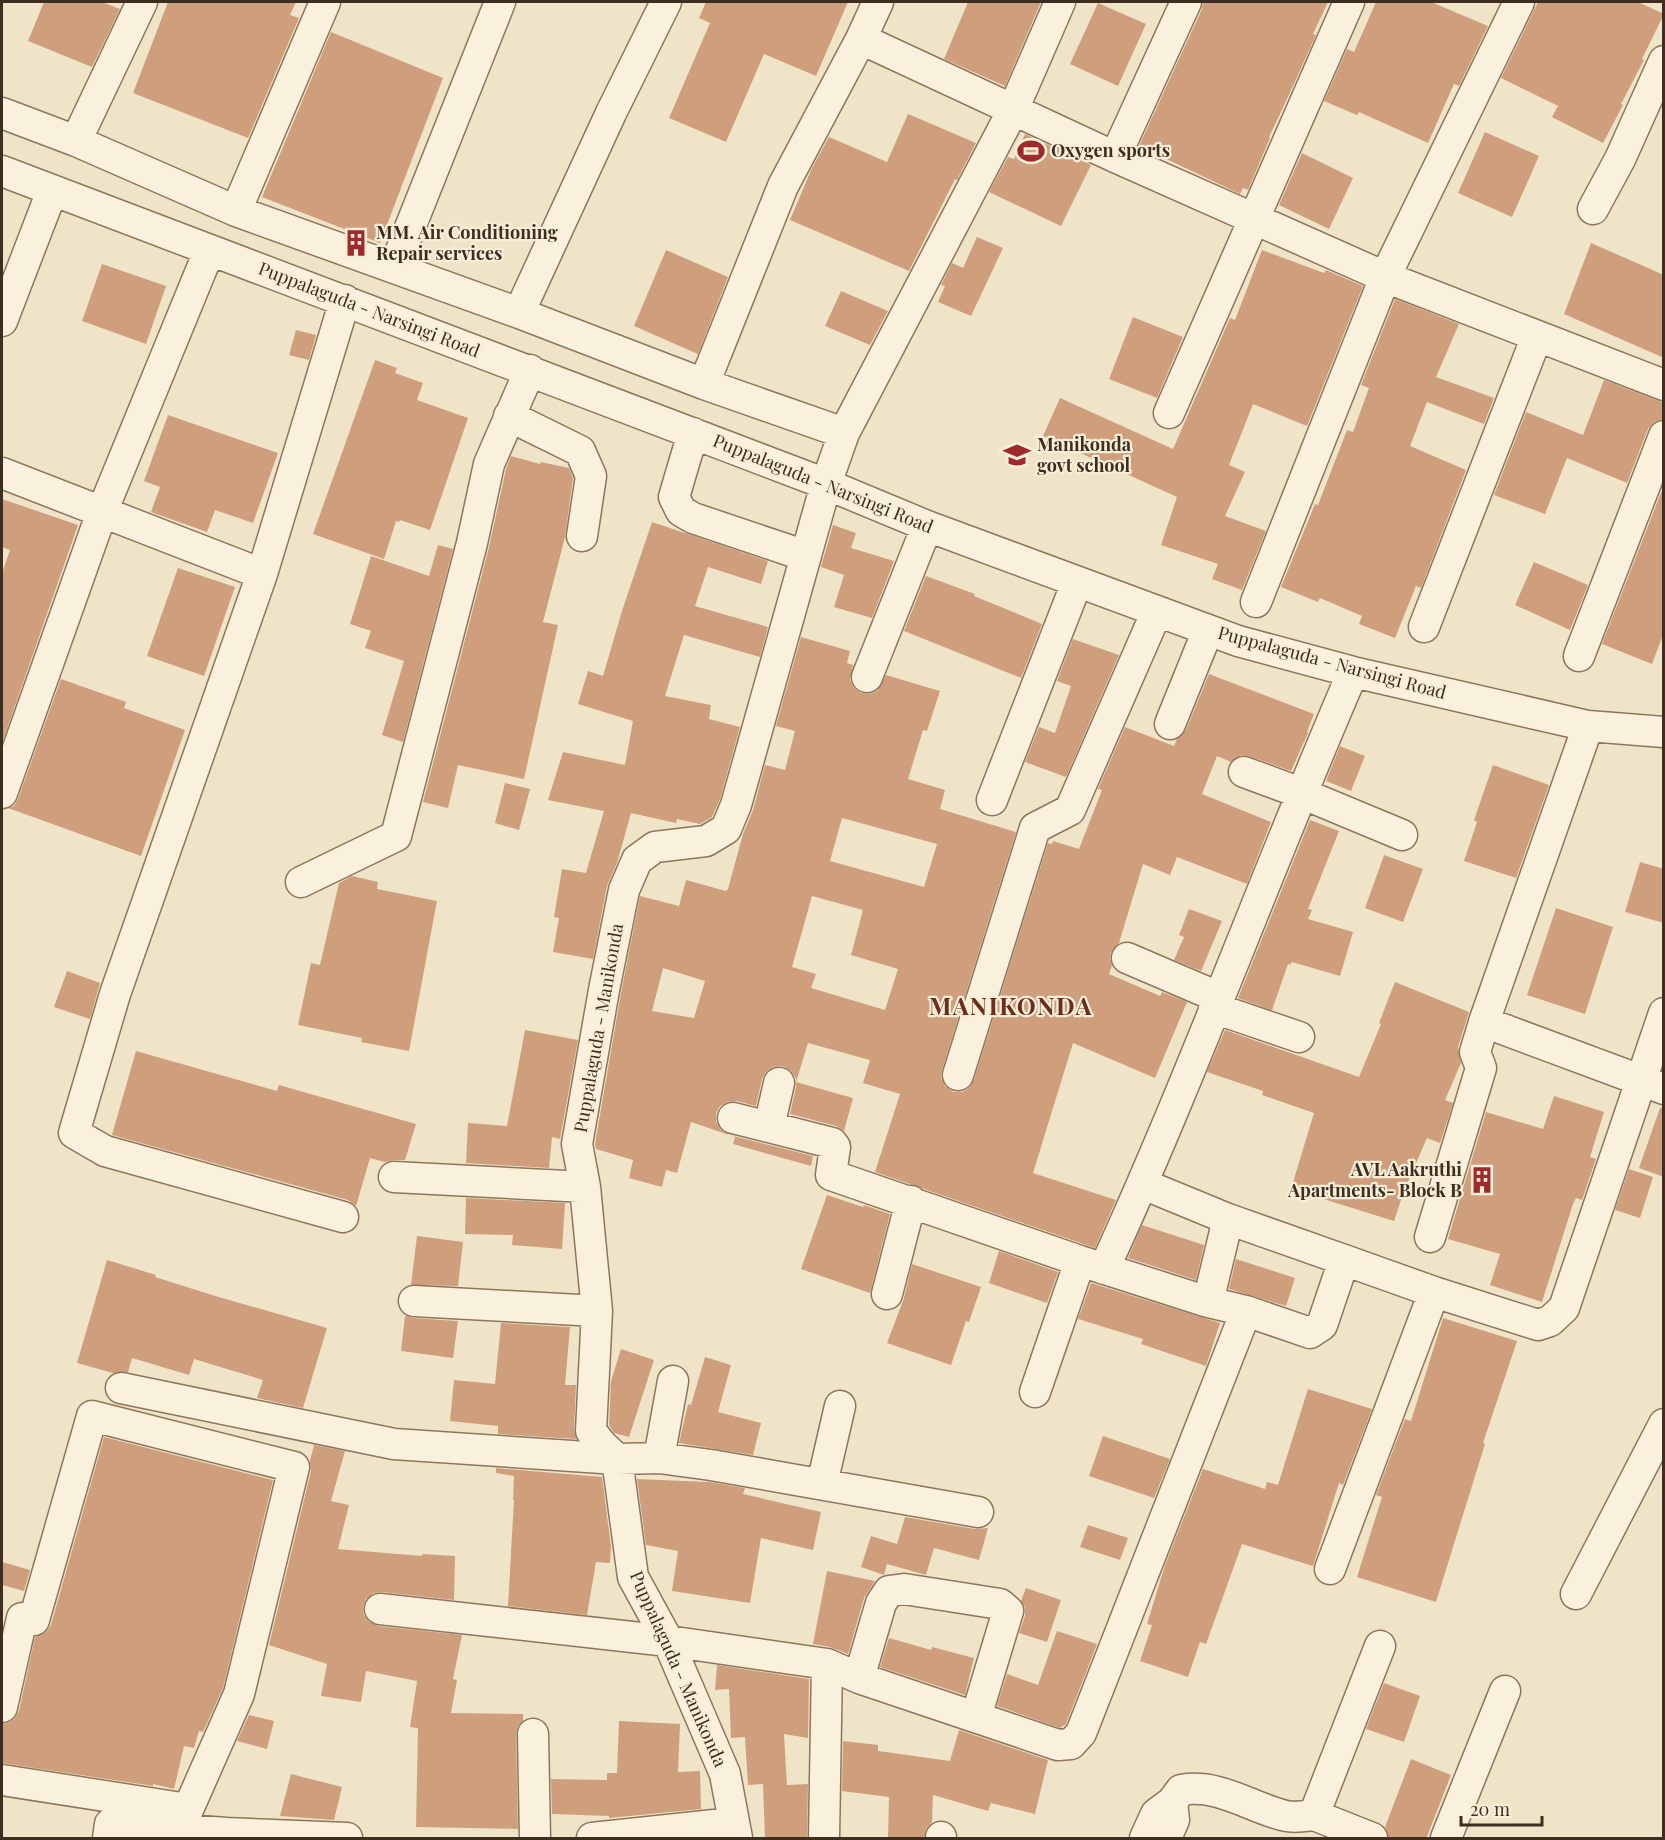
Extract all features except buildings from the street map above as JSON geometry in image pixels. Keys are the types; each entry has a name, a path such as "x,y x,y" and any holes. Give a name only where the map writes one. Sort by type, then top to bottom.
{"street":[{"path":"76,141 142,2"},
{"path":"236,211 325,2"},
{"path":"394,268 500,2"},
{"path":"519,313 611,113 666,2"},
{"path":"704,384 783,186 861,39 878,2"},
{"name":"Puppalaguda - Manikonda","path":"735,1831 725,1774 668,1641 633,1577 617,1459 591,1431 597,1311 585,1187 577,1144 604,990 624,890 637,860 656,847 706,841 726,829 739,794 826,483 844,433 1013,110 1060,2"},
{"path":"1115,157 1186,2"},
{"path":"1169,413 1349,2"},
{"path":"1256,602 1385,277 1519,2"},
{"path":"861,39 1115,157 1385,277 1664,385"},
{"path":"1593,209 1620,159 1664,61"},
{"path":"2,113 76,141 236,211 519,313 704,384 844,433"},
{"name":"Puppalaguda - Narsingi Road","path":"2,171 826,483 927,526 1238,641 1353,672 1588,726 1664,732"},
{"path":"2,321 52,191"},
{"path":"2,793 102,512 209,250"},
{"path":"343,1217 105,1151 74,1133 115,994 262,574 345,300"},
{"path":"1424,627 1537,336"},
{"path":"301,882 396,836 472,543 489,464 530,370"},
{"path":"509,416 580,451 591,476 582,536"},
{"path":"693,433 674,497 681,511 693,518 806,555"},
{"path":"1579,656 1664,436"},
{"path":"2,473 262,574"},
{"path":"867,677 927,526"},
{"path":"992,800 1077,582"},
{"path":"958,1075 1035,828 1070,810 1157,612"},
{"path":"1170,724 1208,630"},
{"path":"1035,1392 1092,1265 1143,1184 1301,793 1353,672"},
{"path":"1430,1236 1481,1068 1475,1052 1484,1022 1588,726"},
{"path":"1244,772 1402,835"},
{"path":"1127,958 1216,1003 1299,1037"},
{"path":"1143,1184 1228,1219 1434,1292 1538,1325 1550,1321 1564,1308 1652,1085 1664,1013"},
{"path":"1484,1022 1652,1085"},
{"path":"769,1126 779,1083"},
{"path":"733,1118 832,1143 835,1147 831,1175 1092,1265 1310,1332 1322,1325 1344,1260"},
{"path":"394,1177 585,1187"},
{"path":"887,1294 911,1202"},
{"path":"1208,1302 1228,1219"},
{"path":"1330,1569 1434,1292"},
{"path":"414,1301 597,1311"},
{"path":"380,1609 668,1641 827,1664 859,1678 1059,1745 1071,1744 1081,1733 1246,1311"},
{"path":"659,1458 673,1380"},
{"path":"121,1388 394,1444 617,1459 659,1458 978,1512"},
{"path":"822,1484 840,1406"},
{"path":"2,1707 22,1618 34,1620 92,1416 294,1467 239,1694 184,1819"},
{"path":"1576,1594 1664,1424"},
{"path":"859,1678 881,1603 889,1591 904,1589 1000,1604 1008,1611 976,1717"},
{"path":"1314,1815 1380,1646"},
{"path":"824,1839 827,1664"},
{"path":"1446,1839 1505,1691"},
{"path":"533,1734 535,1839"},
{"path":"2,1780 184,1819 226,1836 347,1839"},
{"path":"1145,1839 1156,1814 1172,1802 1181,1790 1196,1787 1215,1791 1288,1817 1314,1815 1372,1839"},
{"path":"1166,1839 1174,1820 1172,1802"},
{"path":"108,1839 110,1824 184,1819"},
{"path":"592,1839 735,1831"}],"place":[{"name":"Oxygen sports","path":"1031,151"},
{"name":"MM. Air Conditioning Repair services","path":"356,243"},
{"name":"Manikonda govt school","path":"1017,455"},
{"name":"AVL Aakruthi Apartments- Block B","path":"1482,1180"}],"district":[{"name":"MANIKONDA","path":"1011,1007"}]}
